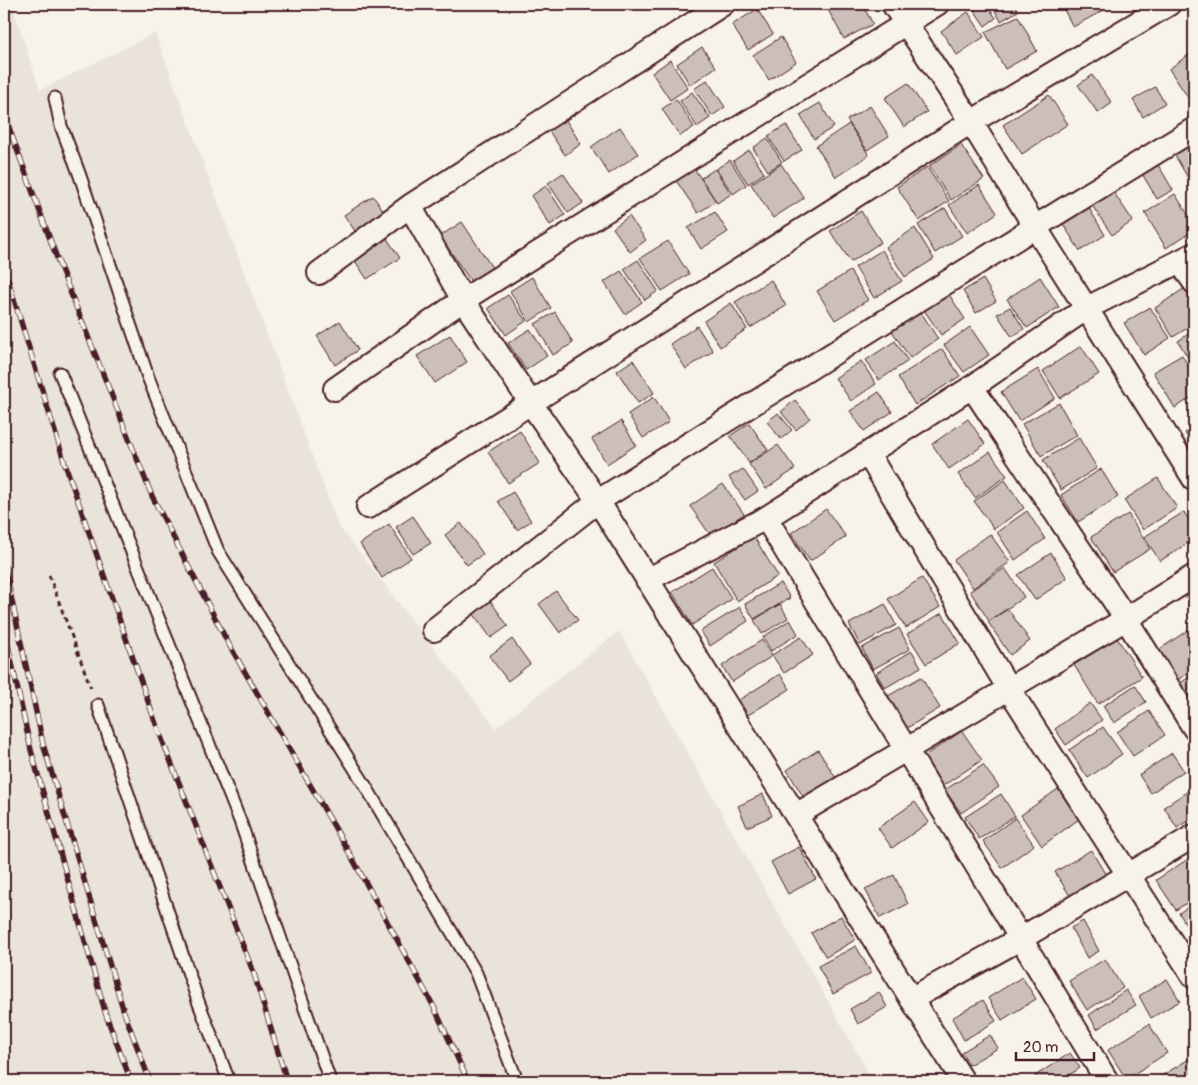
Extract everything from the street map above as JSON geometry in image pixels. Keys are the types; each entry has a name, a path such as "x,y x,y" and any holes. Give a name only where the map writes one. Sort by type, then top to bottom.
{"street":[{"path":"893,4 971,122 1194,479"},
{"path":"335,389 463,300 937,4"},
{"path":"368,507 971,122 1169,4"},
{"path":"319,273 410,206 716,5"},
{"path":"434,630 598,501 1194,129"},
{"path":"410,206 463,300 598,501 963,1081"},
{"path":"647,580 766,518 972,387 1087,308 1187,258 1194,282"},
{"path":"972,387 1126,619 1194,728"},
{"path":"868,454 1009,689 1194,977"},
{"path":"766,518 1107,1081"},
{"path":"796,815 1126,619 1194,576"},
{"path":"911,999 1020,939 1194,836"}],"lane":[{"path":"55,98 61,126 79,173 148,377 218,551 365,785 476,973 517,1081"},
{"path":"60,373 240,821 330,1081"},
{"path":"98,705 198,1001 229,1081"}],"path":[{"path":"49,575 98,705"}],"shaded area":[{"path":"4,4 12,4 40,90 155,33 338,525 496,728 619,631 873,1081 4,1081"}],"building":[{"path":"830,4 862,4 873,24 844,39 826,6"},
{"path":"970,4 986,4 996,18 985,26"},
{"path":"991,4 1014,4 1018,11 1001,21"},
{"path":"1061,4 1107,4 1109,7 1073,27"},
{"path":"757,9 773,34 748,50 732,25"},
{"path":"968,12 984,37 957,55 941,31"},
{"path":"1018,16 1037,51 1005,69 985,32"},
{"path":"781,37 796,62 769,80 753,55"},
{"path":"702,47 716,67 690,85 677,64"},
{"path":"1194,51 1194,96 1189,99 1169,69"},
{"path":"670,60 688,88 670,100 652,73"},
{"path":"1092,75 1112,103 1098,113 1078,85"},
{"path":"707,80 725,107 712,116 694,89"},
{"path":"908,83 927,112 904,127 885,98"},
{"path":"1155,87 1165,103 1143,117 1133,100"},
{"path":"692,92 710,118 697,127 680,101"},
{"path":"1049,95 1068,124 1022,154 1003,125"},
{"path":"676,99 694,127 680,136 662,109"},
{"path":"820,103 834,127 814,139 800,115"},
{"path":"870,106 889,136 867,150 847,120"},
{"path":"562,114 581,144 565,155 545,125"},
{"path":"849,124 869,155 836,177 816,146"},
{"path":"786,125 802,150 784,161 768,136"},
{"path":"620,127 638,154 609,174 591,147"},
{"path":"767,138 782,162 768,171 753,148"},
{"path":"1192,143 1194,148 1194,181 1191,183 1174,154"},
{"path":"961,145 984,179 951,200 929,166"},
{"path":"749,150 764,173 748,184 733,161"},
{"path":"730,160 746,185 733,194 716,169"},
{"path":"1157,163 1173,190 1157,199 1141,172"},
{"path":"691,164 716,201 698,213 673,176"},
{"path":"781,164 804,198 773,218 751,184"},
{"path":"927,167 949,201 919,221 897,187"},
{"path":"715,169 731,194 717,203 701,178"},
{"path":"563,173 583,203 568,213 548,183"},
{"path":"979,185 997,213 967,233 949,205"},
{"path":"546,186 565,215 550,225 531,196"},
{"path":"1110,187 1133,221 1112,235 1089,201"},
{"path":"1175,194 1194,224 1194,230 1166,248 1145,213"},
{"path":"373,196 384,212 355,231 344,215"},
{"path":"945,208 962,236 935,253 918,225"},
{"path":"1089,208 1105,235 1080,251 1063,224"},
{"path":"861,211 881,242 851,262 830,231"},
{"path":"715,212 728,232 701,249 688,228"},
{"path":"629,216 646,240 630,252 613,228"},
{"path":"462,222 493,269 472,283 440,236"},
{"path":"915,228 934,259 905,277 886,247"},
{"path":"386,237 400,258 367,279 353,258"},
{"path":"668,241 689,274 662,291 640,258"},
{"path":"882,250 902,281 874,298 855,267"},
{"path":"638,260 658,291 645,300 624,269"},
{"path":"621,271 642,302 625,314 604,282"},
{"path":"850,271 868,300 835,320 817,291"},
{"path":"532,277 551,308 529,322 510,291"},
{"path":"1040,277 1059,307 1027,328 1007,299"},
{"path":"983,279 996,301 976,313 963,291"},
{"path":"771,280 786,306 750,328 735,302"},
{"path":"1185,288 1194,302 1194,324 1173,337 1155,308"},
{"path":"948,293 965,319 941,335 924,310"},
{"path":"508,295 526,321 506,335 488,308"},
{"path":"731,303 747,329 720,347 704,321"},
{"path":"917,306 938,339 910,358 888,325"},
{"path":"1010,307 1024,329 1012,337 997,314"},
{"path":"1150,307 1170,338 1144,355 1124,323"},
{"path":"555,312 573,343 553,355 535,324"},
{"path":"340,321 358,350 335,365 317,336"},
{"path":"697,326 713,351 686,369 670,344"},
{"path":"970,327 989,355 964,372 944,345"},
{"path":"530,329 547,356 526,370 508,343"},
{"path":"1194,330 1194,368 1178,341"},
{"path":"450,335 467,362 435,383 417,356"},
{"path":"895,341 908,361 879,380 866,360"},
{"path":"1081,346 1099,374 1060,398 1043,371"},
{"path":"942,349 960,376 915,405 898,377"},
{"path":"1182,355 1194,376 1194,396 1175,408 1153,372"},
{"path":"633,360 654,393 638,403 617,371"},
{"path":"861,361 876,384 851,401 835,378"},
{"path":"1038,369 1055,398 1019,421 1001,392"},
{"path":"879,392 892,412 864,431 850,411"},
{"path":"654,397 669,422 643,438 628,414"},
{"path":"795,400 810,418 796,430 781,412"},
{"path":"1059,403 1077,435 1041,456 1022,424"},
{"path":"778,413 792,430 781,439 767,422"},
{"path":"968,419 985,444 949,469 932,444"},
{"path":"621,421 636,445 607,464 592,439"},
{"path":"749,423 768,450 749,463 730,436"},
{"path":"1194,427 1194,448 1185,433"},
{"path":"520,431 540,463 508,483 488,452"},
{"path":"1079,438 1097,468 1061,490 1043,460"},
{"path":"778,445 795,469 766,489 749,464"},
{"path":"990,452 1007,476 975,498 958,474"},
{"path":"743,469 758,491 745,500 729,477"},
{"path":"1101,469 1118,497 1078,522 1061,495"},
{"path":"1158,478 1177,508 1143,530 1124,500"},
{"path":"1005,480 1024,508 994,529 974,501"},
{"path":"723,484 744,514 711,536 690,506"},
{"path":"513,492 531,521 517,530 498,501"},
{"path":"826,509 846,537 810,561 791,533"},
{"path":"1027,511 1045,539 1015,560 997,532"},
{"path":"1184,512 1194,529 1194,539 1160,561 1144,537"},
{"path":"1128,514 1150,549 1113,572 1091,537"},
{"path":"413,516 431,543 413,554 396,527"},
{"path":"461,523 483,554 467,565 445,535"},
{"path":"389,524 411,558 382,578 360,544"},
{"path":"990,534 1010,562 973,588 954,560"},
{"path":"754,537 778,576 737,601 714,562"},
{"path":"1051,553 1067,578 1035,600 1018,575"},
{"path":"712,567 732,599 692,625 672,592"},
{"path":"1005,568 1024,597 989,621 970,591"},
{"path":"922,578 940,607 906,628 888,599"},
{"path":"781,583 790,598 754,619 745,604"},
{"path":"556,591 578,620 560,633 539,604"},
{"path":"487,596 508,626 491,638 470,609"},
{"path":"780,604 788,618 762,634 754,620"},
{"path":"885,604 896,625 860,645 849,624"},
{"path":"740,607 748,621 710,646 701,631"},
{"path":"1008,609 1030,641 1010,655 988,622"},
{"path":"942,613 960,643 926,664 907,634"},
{"path":"790,620 798,634 771,651 763,637"},
{"path":"1194,626 1194,669 1176,681 1157,651"},
{"path":"899,628 910,649 873,669 862,648"},
{"path":"801,637 813,655 784,673 772,655"},
{"path":"1117,638 1142,677 1098,704 1074,665"},
{"path":"512,639 530,664 508,681 489,656"},
{"path":"762,640 772,656 732,682 722,666"},
{"path":"912,651 921,667 885,688 876,673"},
{"path":"780,674 790,689 748,715 739,700"},
{"path":"1194,674 1194,708 1179,684"},
{"path":"921,677 940,708 907,728 888,696"},
{"path":"1135,685 1146,702 1114,723 1103,706"},
{"path":"1090,703 1102,720 1066,745 1055,729"},
{"path":"1149,711 1165,735 1133,756 1117,732"},
{"path":"1103,727 1122,754 1088,778 1069,750"},
{"path":"962,731 982,760 941,787 921,758"},
{"path":"818,750 836,778 804,798 787,770"},
{"path":"1172,753 1184,771 1151,793 1139,775"},
{"path":"983,765 999,787 961,813 945,790"},
{"path":"1194,787 1194,816 1177,828 1164,807"},
{"path":"1058,789 1079,819 1042,846 1021,815"},
{"path":"763,794 772,816 747,827 738,806"},
{"path":"1001,794 1015,816 979,839 965,817"},
{"path":"915,802 929,822 892,848 878,828"},
{"path":"1015,818 1034,845 1002,868 983,841"},
{"path":"799,847 816,879 788,894 771,862"},
{"path":"1091,850 1107,877 1072,899 1055,872"},
{"path":"1191,857 1194,861 1194,898 1176,910 1156,880"},
{"path":"894,875 908,904 880,918 865,889"},
{"path":"1194,903 1194,937 1179,913"},
{"path":"841,916 855,940 826,957 811,933"},
{"path":"1083,921 1099,951 1087,958 1071,928"},
{"path":"856,946 871,973 833,994 818,966"},
{"path":"1105,959 1123,988 1087,1010 1069,981"},
{"path":"1022,977 1036,999 1002,1020 988,998"},
{"path":"1167,979 1180,1001 1151,1018 1139,996"},
{"path":"1126,990 1136,1005 1097,1029 1089,1015"},
{"path":"879,992 887,1007 858,1024 850,1009"},
{"path":"983,1000 996,1021 964,1040 952,1018"},
{"path":"1149,1024 1167,1053 1126,1079 1108,1050"},
{"path":"990,1035 998,1048 969,1065 962,1052"},
{"path":"1070,1053 1080,1068 1060,1081 1038,1081 1035,1076"},
{"path":"1194,1056 1194,1081 1153,1081"}],"railway":[{"path":"4,114 61,269 152,496 227,641 350,854 434,1007 468,1081"},
{"path":"4,267 65,464 156,724 254,974 287,1081"},
{"path":"4,564 43,744 124,1012 150,1081"},
{"path":"4,627 31,750 106,1015 131,1081"}]}
